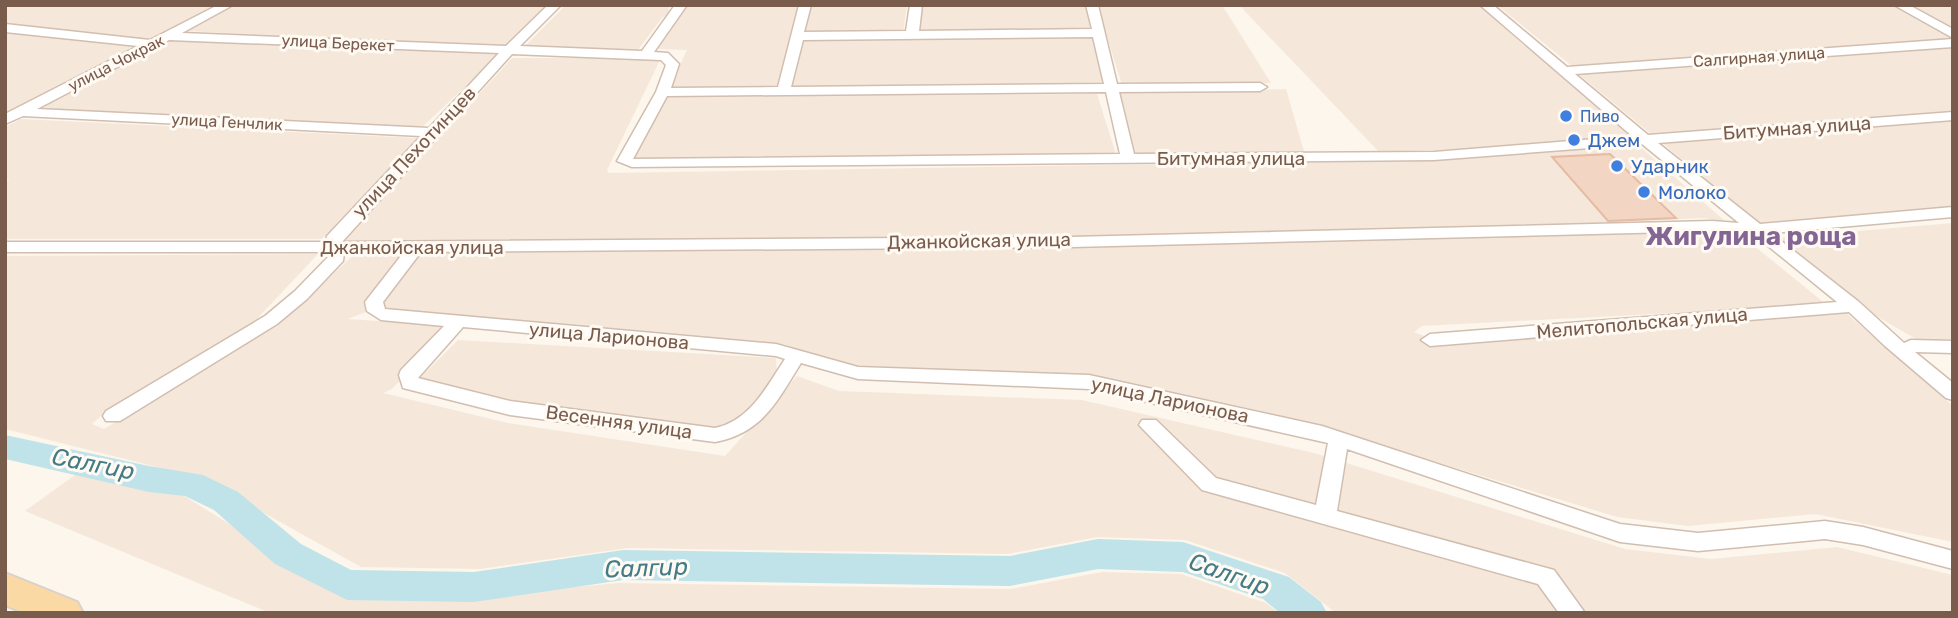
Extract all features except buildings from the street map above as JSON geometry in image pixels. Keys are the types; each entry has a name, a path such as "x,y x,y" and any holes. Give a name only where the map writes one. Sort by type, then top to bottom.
{"main road":[{"path":"5,588 64,613"}],"street":[{"name":"улица Чокрак","path":"5,120 227,5"},
{"name":"улица Пехотинцев","path":"113,416 271,320 301,295 337,257 333,239 508,51 555,5"},
{"path":"646,55 681,5"},
{"path":"784,90 805,5"},
{"path":"912,35 916,5"},
{"path":"1092,5 1128,158"},
{"path":"1486,5 1645,140 1853,306 1891,342 1915,354 1953,393"},
{"path":"1900,5 1953,34"},
{"path":"5,29 153,44"},
{"path":"799,36 1098,33"},
{"name":"улица Берекет","path":"168,36 669,58"},
{"name":"Салгирная улица","path":"1566,71 1953,43"},
{"name":"Битумная улица","path":"669,58 673,64 663,92 625,161 627,163 1434,156 1953,116"},
{"path":"663,92 1260,86"},
{"name":"улица Генчлик","path":"21,112 432,132"},
{"name":"Джанкойская улица","path":"5,247 335,248 1430,236 1712,226 1757,229 1953,212"},
{"name":"улица Ларионова","path":"416,247 373,302 376,311 387,316 457,323 776,350 858,373 1089,382 1339,439 1620,533 1698,542 1825,530 1863,536 1953,560"},
{"name":"Мелитопольская улица","path":"1430,340 1853,306"},
{"name":"Весенняя улица","path":"457,323 408,374 408,379 415,385 510,408 715,435 734,432 749,421 797,355"},
{"path":"1915,354 1953,347"},
{"path":"1149,425 1209,484 1546,577 1573,613"},
{"path":"1325,517 1339,439"}],"shaded area":[{"path":"5,5 219,5 153,41 5,25"},
{"path":"235,5 547,5 502,49 187,31"},
{"path":"566,5 671,5 668,10 673,11 662,18 637,51 523,48"},
{"path":"686,5 798,5 778,88 669,88 687,50 657,49"},
{"path":"810,5 907,5 903,33 803,33"},
{"path":"920,5 1086,5 1091,30 917,32"},
{"path":"1097,5 1222,5 1271,83 1122,85"},
{"path":"1239,5 1478,5 1634,140 1380,153"},
{"path":"1497,5 1895,5 1953,36 1953,41 1572,66"},
{"path":"1904,5 1953,5 1953,31"},
{"path":"5,31 136,45 5,113"},
{"path":"1093,36 1106,86 786,88 802,39"},
{"path":"169,40 500,54 419,130 40,108"},
{"path":"1953,46 1953,111 1651,134 1575,71"},
{"path":"512,58 661,58 607,170 609,173 1434,160 1637,144 1725,221 1703,218 1381,233 340,246"},
{"path":"1286,89 1305,155 1133,154 1120,93"},
{"path":"1097,94 1116,154 632,161 663,96"},
{"path":"21,119 418,138 322,239 5,239 5,184 9,180 5,178 5,127"},
{"path":"1953,119 1953,208 1759,224 1661,142"},
{"path":"1953,223 1953,339 1921,342 1866,310 1775,238"},
{"path":"1712,231 1748,241 1827,305 1422,326 1414,332 1429,338 1846,313 1953,406 1953,542 1815,514 1688,526 1617,517 1321,427 1085,376 850,367 784,344 373,309 348,319 452,326 392,389 383,393 508,423 725,456 797,376 839,391 1082,400 1314,453 1625,549 1712,559 1837,547 1953,575 1953,613 1336,613 1285,573 1185,540 1097,537 1008,554 628,548 480,569 361,567 201,478 5,429 5,256 318,254 255,321 103,414 92,424 104,429 279,323 357,252 1388,239"},
{"path":"458,340 776,358 777,376 730,430 518,405 419,379"},
{"path":"86,467 181,494 342,594 475,596 619,583 1010,589 1102,572 1181,574 1266,603 1279,613 270,613 25,511"}],"waterway":[{"name":"Салгир","path":"5,447 149,479 191,484 226,501 288,554 347,585 474,587 623,565 1010,571 1098,554 1183,557 1276,588 1308,613"}],"place":[{"name":"Пиво","path":"1566,116"},
{"name":"Джем","path":"1574,140"},
{"name":"Ударник","path":"1617,166"},
{"name":"Молоко","path":"1644,192"}],"district":[{"name":"Жигулина роща","path":"1751,236"}]}
